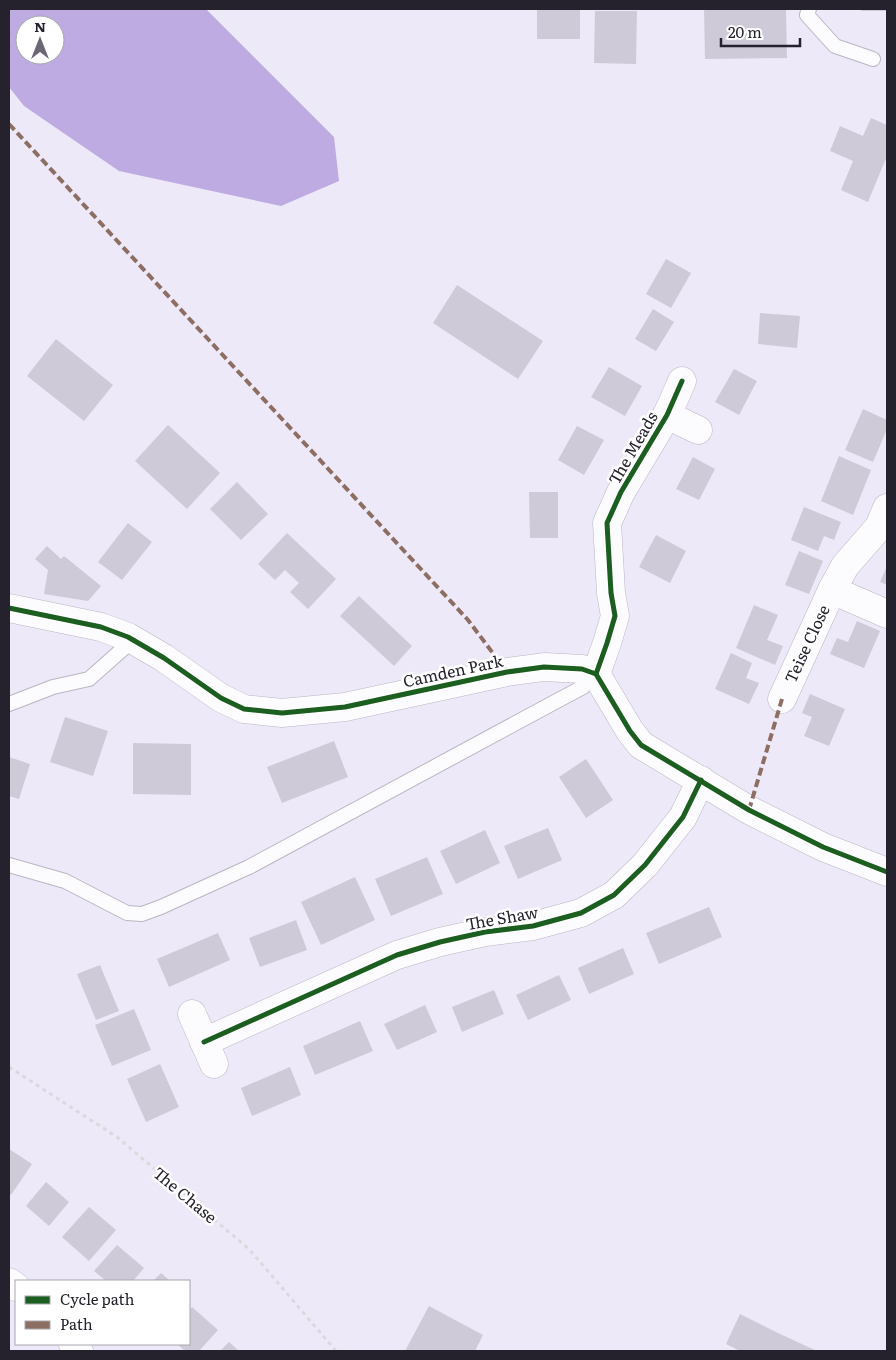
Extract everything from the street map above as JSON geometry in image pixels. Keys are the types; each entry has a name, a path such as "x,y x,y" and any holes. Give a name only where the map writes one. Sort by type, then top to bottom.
{"street":[{"name":"The Meads","path":"596,674 614,616 610,584 607,523 621,492 666,415 682,381"},
{"name":"The Meads","path":"666,415 698,430"},
{"name":"Teise Close","path":"782,699 845,566 879,527 887,508"},
{"name":"Teise Close","path":"832,590 887,614"},
{"name":"Camden Park","path":"9,608 101,627 133,640 164,658 221,698 244,709 282,713 345,707 508,672 535,668 582,669 596,674"},
{"path":"596,674 630,731 641,745 749,810 822,846 887,872"},
{"name":"The Shaw","path":"192,1014 209,1053 398,955 440,942 485,932 533,926 581,914 614,895 645,865 683,816 701,780"}],"lane":[{"path":"809,9 808,15 835,46 873,59"},
{"path":"9,704 53,687 89,679 133,640"},
{"path":"9,865 66,881 127,913 142,914 155,910 249,867 583,687 596,674"}],"shaded area":[{"path":"9,9 206,9 334,137 339,181 281,206 119,171 24,106 9,87"}],"building":[{"path":"537,9 580,9 580,39 537,39"},
{"path":"704,9 786,9 787,58 705,59"},
{"path":"861,9 887,9 887,11 861,11"},
{"path":"595,11 637,11 636,64 594,63"},
{"path":"871,118 887,125 887,156 868,202 841,190 853,161 830,151 840,126 863,136"},
{"path":"666,259 691,273 671,308 646,294"},
{"path":"457,285 543,341 518,379 433,323"},
{"path":"653,309 674,322 656,351 635,339"},
{"path":"760,313 800,316 797,348 758,344"},
{"path":"56,339 113,385 84,421 27,376"},
{"path":"609,367 642,386 625,416 591,397"},
{"path":"734,369 757,381 739,415 715,402"},
{"path":"863,409 887,420 887,429 873,462 845,450"},
{"path":"168,425 220,473 187,509 135,461"},
{"path":"577,426 604,440 584,475 558,460"},
{"path":"839,456 871,470 853,515 821,501"},
{"path":"693,457 715,469 699,500 676,489"},
{"path":"237,482 268,514 241,540 210,509"},
{"path":"529,492 558,492 558,538 530,538"},
{"path":"804,507 841,522 834,540 824,536 818,551 791,540"},
{"path":"128,523 152,542 122,580 98,562"},
{"path":"287,533 336,579 308,609 290,592 299,583 285,570 275,580 258,564"},
{"path":"656,535 686,551 670,583 639,567"},
{"path":"47,546 61,559 64,556 101,586 88,601 44,594 48,570 35,559"},
{"path":"799,551 823,561 809,594 785,585"},
{"path":"887,566 887,585 880,582"},
{"path":"359,596 412,646 394,666 340,616"},
{"path":"754,605 778,615 767,640 783,646 775,665 736,648"},
{"path":"857,621 880,631 864,668 830,654 837,638 848,642"},
{"path":"731,653 752,663 746,678 759,683 749,704 715,689"},
{"path":"810,694 845,709 829,746 804,736 812,717 802,713"},
{"path":"65,717 108,731 93,776 50,762"},
{"path":"334,741 348,777 282,803 267,767"},
{"path":"133,743 191,744 191,795 133,794"},
{"path":"9,757 30,764 19,799 9,796"},
{"path":"586,759 613,800 586,818 559,777"},
{"path":"548,828 562,860 518,879 504,846"},
{"path":"485,830 500,863 456,884 440,851"},
{"path":"427,857 443,894 391,916 375,879"},
{"path":"355,877 375,920 321,945 301,902"},
{"path":"709,907 722,937 659,964 646,933"},
{"path":"296,920 307,950 260,967 249,938"},
{"path":"218,933 230,960 169,987 157,959"},
{"path":"623,948 634,974 589,994 578,968"},
{"path":"100,965 119,1011 96,1020 77,974"},
{"path":"559,975 571,1000 528,1020 516,995"},
{"path":"494,990 504,1014 462,1032 452,1007"},
{"path":"425,1005 437,1032 397,1050 384,1024"},
{"path":"134,1009 151,1050 112,1066 95,1025"},
{"path":"360,1021 373,1051 315,1075 303,1046"},
{"path":"160,1064 179,1107 146,1122 127,1079"},
{"path":"290,1067 301,1095 252,1116 241,1088"},
{"path":"9,1149 32,1164 11,1195 9,1194"},
{"path":"46,1182 69,1202 49,1226 26,1206"},
{"path":"89,1207 116,1230 89,1261 62,1237"},
{"path":"117,1245 144,1268 134,1280 105,1280 94,1271"},
{"path":"161,1273 169,1280 154,1280"},
{"path":"429,1306 483,1335 475,1351 405,1351"},
{"path":"192,1307 218,1330 199,1351 185,1351 178,1345 190,1345 190,1310"},
{"path":"740,1314 817,1351 740,1351 726,1344"},
{"path":"229,1342 239,1351 220,1351"}],"marked path":[{"path":"9,124 468,620 507,672"},
{"path":"749,810 782,699"}],"cycle path":[{"path":"596,674 615,616 611,593 607,523 621,492 667,415 682,381"},
{"path":"9,608 101,627 128,637 164,658 221,698 244,709 282,713 345,707 507,672 544,667 582,669 596,674 630,731 641,745 749,810 823,847 887,872"},
{"path":"204,1042 397,955 440,942 485,932 533,926 581,913 614,895 645,865 683,817 701,780"}]}
